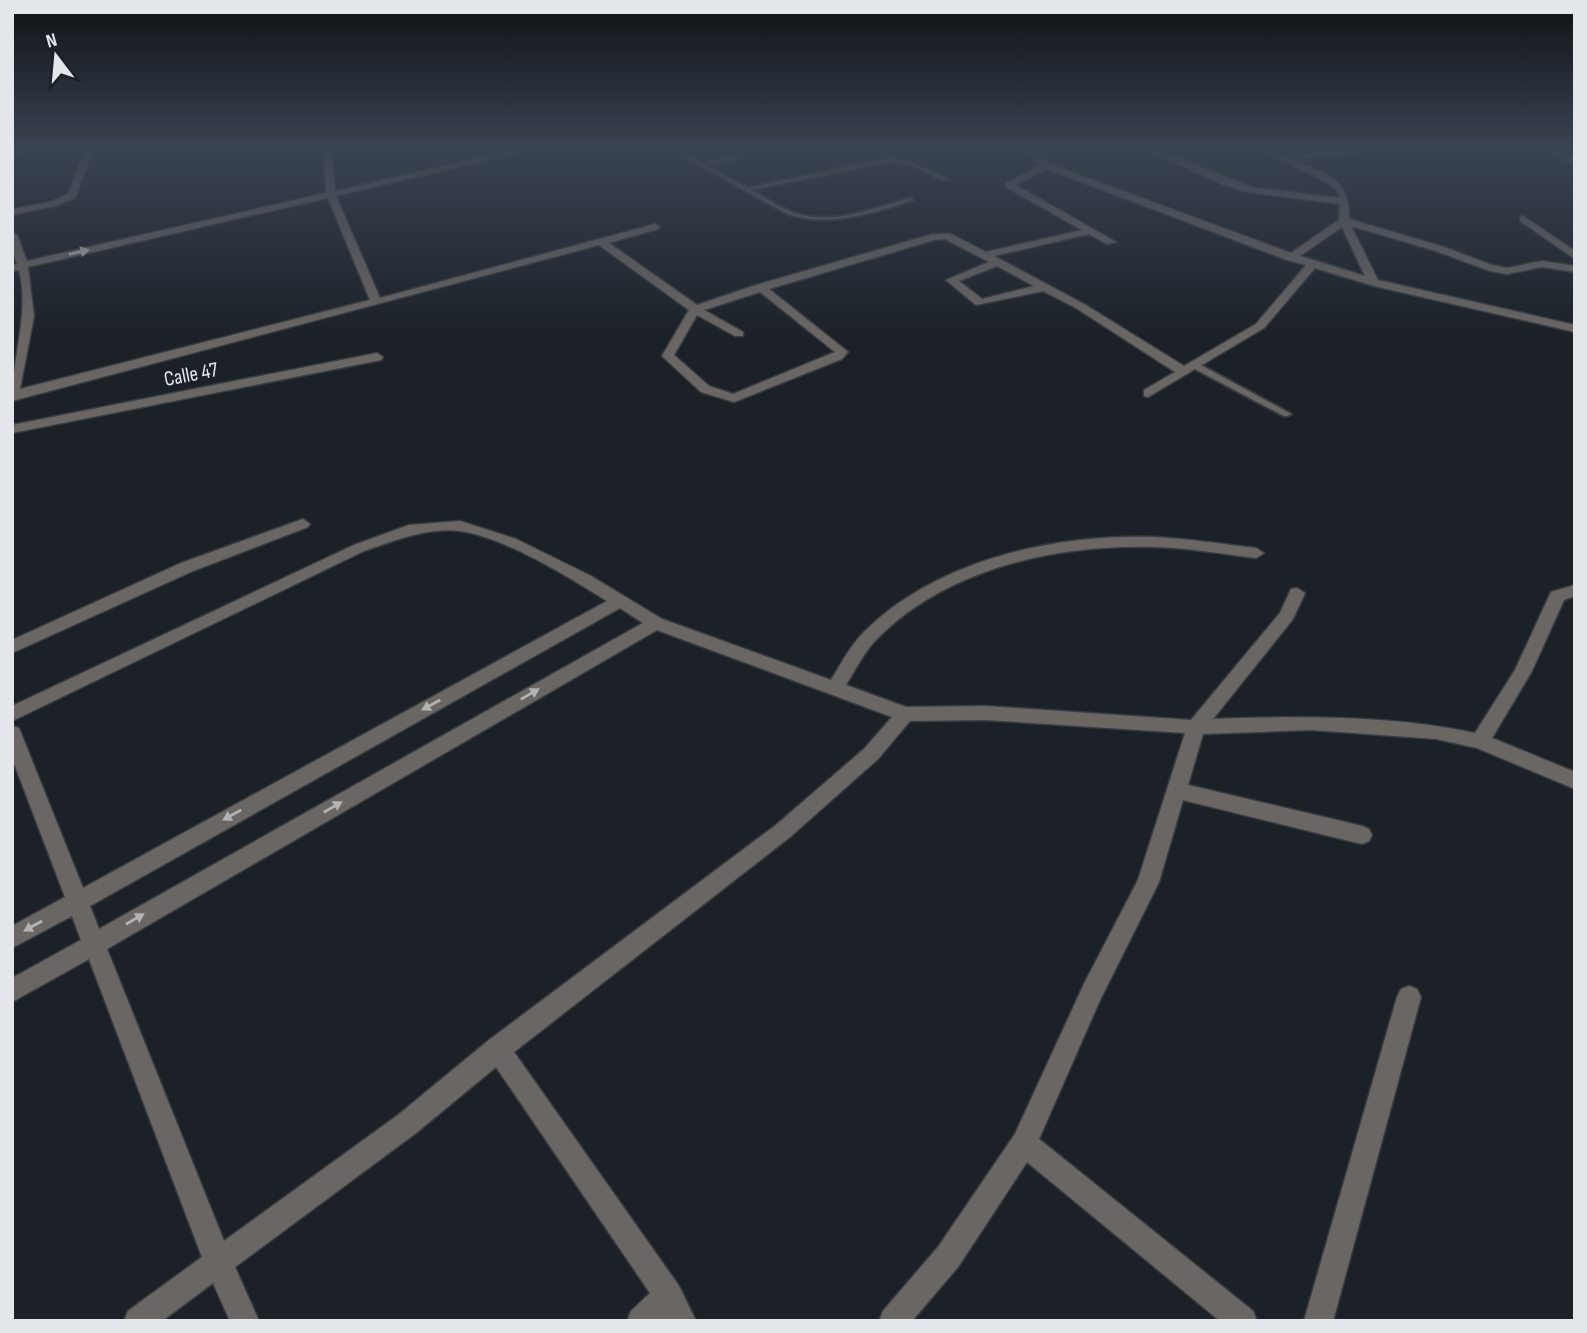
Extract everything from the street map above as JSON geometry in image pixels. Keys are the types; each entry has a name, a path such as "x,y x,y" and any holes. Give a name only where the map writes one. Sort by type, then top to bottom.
{"street":[{"path":"12,268 260,211"},
{"path":"338,211 376,302"},
{"path":"1052,211 1111,242"},
{"path":"1167,211 1291,258 1374,283 1529,316 1575,330"},
{"path":"1345,211 1344,221 1374,283"},
{"path":"1523,219 1575,256"},
{"path":"1291,258 1344,221"},
{"path":"1344,221 1440,249 1490,268 1507,271 1542,264 1575,269"},
{"path":"12,235 25,265 30,323 13,396 655,227"},
{"path":"987,255 1088,231"},
{"path":"760,287 841,349 841,354 750,394 722,397 705,389 667,356 695,309 760,287 938,236 951,237 999,261 1184,372"},
{"path":"600,241 695,309 739,334"},
{"path":"999,261 951,280 980,303 1045,287"},
{"path":"1149,393 1259,326 1312,264"},
{"name":"Calle 47","path":"12,429 377,357"},
{"path":"12,646 187,568 303,524"},
{"path":"12,713 359,548 410,530 460,526 511,542 656,623 905,714 986,713 1196,727 1312,723 1436,732 1480,741 1575,781"},
{"path":"835,688 870,636 918,598 973,571 1030,554 1144,542 1256,553"},
{"path":"1480,741 1523,671 1557,596 1575,590"},
{"path":"893,1321 948,1257 1024,1143 1092,992 1149,882 1196,727 1287,615 1297,593"},
{"path":"12,938 620,601"},
{"path":"12,990 656,623"},
{"path":"138,1321 217,1260 407,1124 498,1049 783,831 871,754 905,714"},
{"path":"12,733 217,1260 245,1321"},
{"path":"1175,790 1362,835"},
{"path":"1318,1321 1409,997"},
{"path":"498,1049 676,1308 641,1321"},
{"path":"1024,1143 1242,1321"}],"lane":[{"path":"786,211 813,220 865,211"},
{"path":"1196,366 1287,414"}]}
